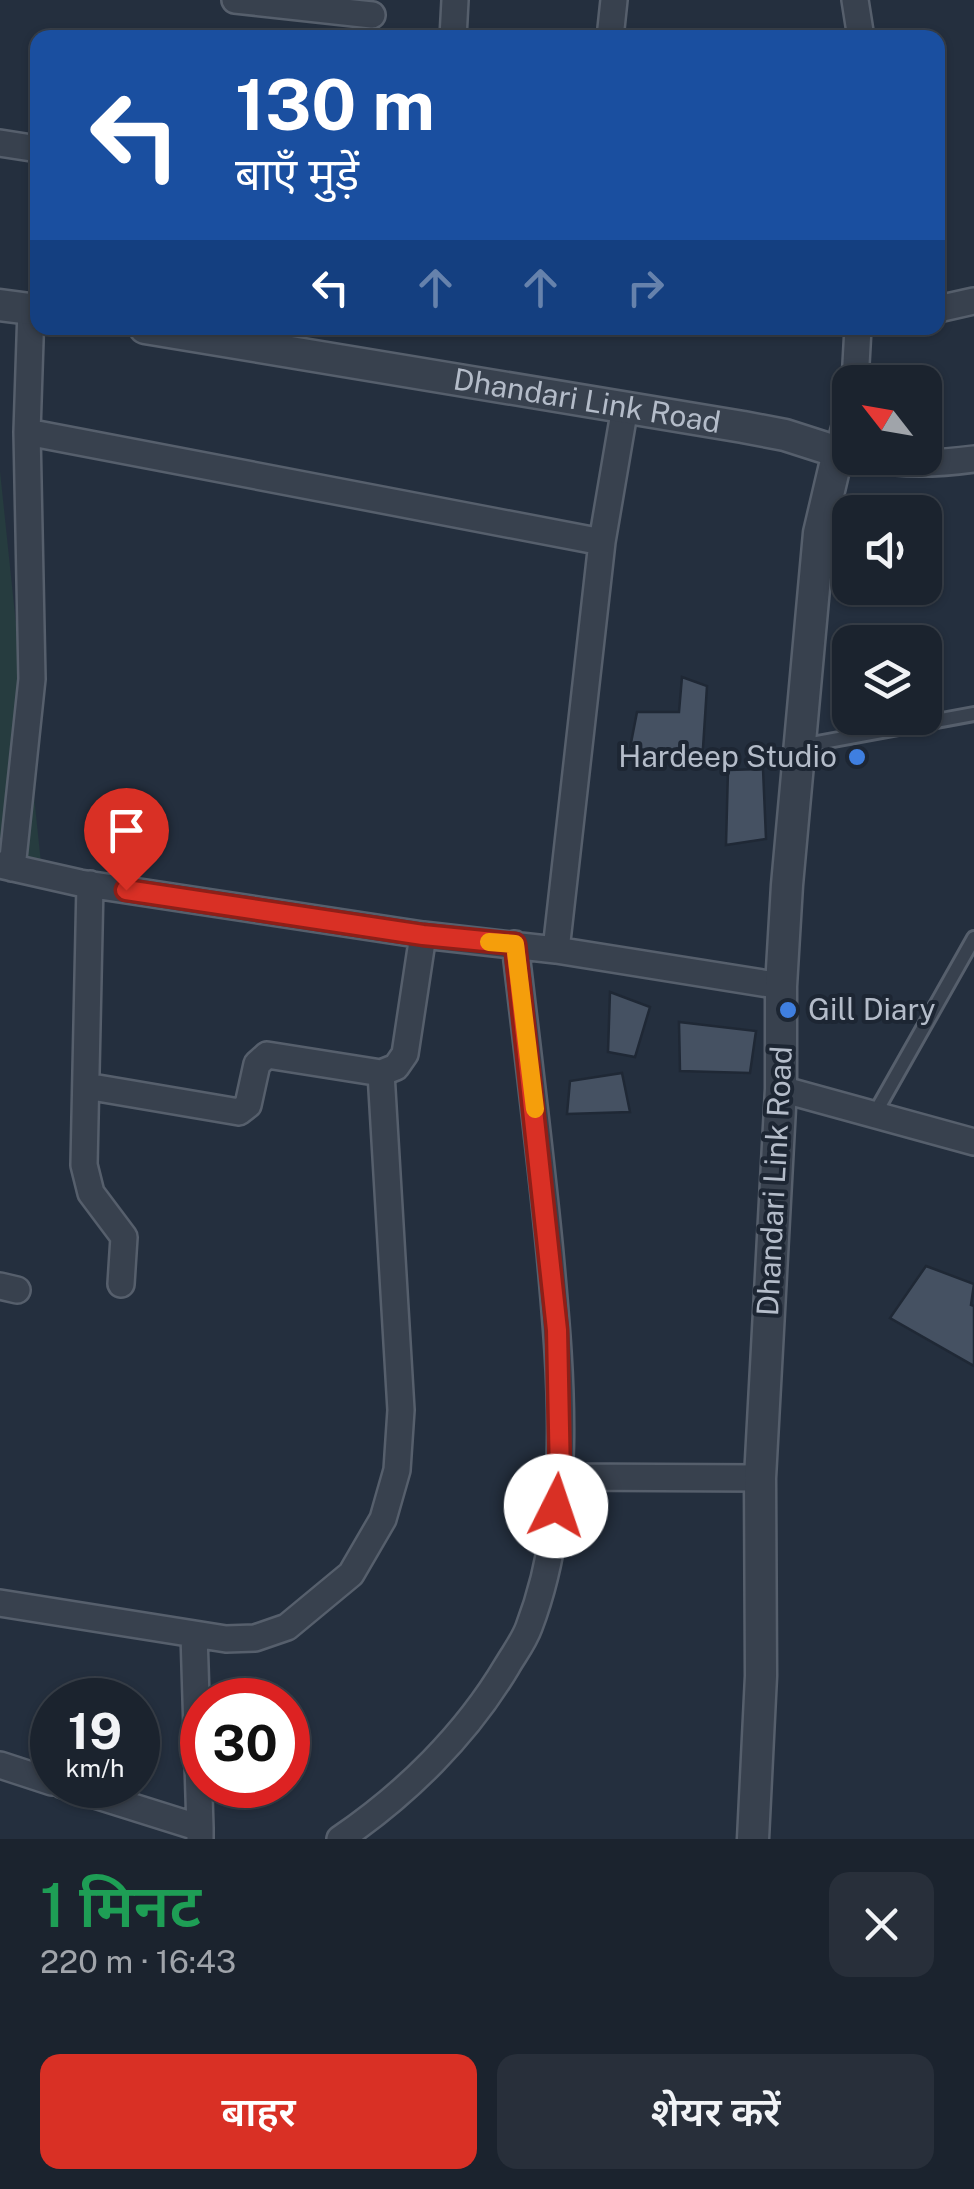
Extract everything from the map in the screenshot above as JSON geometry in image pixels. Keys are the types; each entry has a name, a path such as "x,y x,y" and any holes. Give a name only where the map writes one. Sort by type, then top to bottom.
{"street":[{"path":"235,0 372,16"},
{"path":"452,30 454,0"},
{"path":"611,30 614,0"},
{"path":"855,0 860,30"},
{"path":"0,143 30,148"},
{"path":"945,307 974,301"},
{"path":"0,305 30,309"},
{"path":"33,335 27,432 32,679 6,866 90,884 782,986"},
{"name":"Dhandari Link Road","path":"186,335 786,435 832,449"},
{"path":"855,365 857,335"},
{"path":"556,950 602,542 625,408"},
{"path":"27,432 602,542"},
{"path":"942,463 974,458"},
{"name":"Dhandari Link Road","path":"753,1839 761,1676 760,1478 781,1089 782,986 798,746 819,533 843,475"},
{"path":"90,884 86,1180 100,1208 124,1236 122,1284"},
{"path":"86,1086 239,1112 248,1105 258,1064 267,1055 381,1073 396,1067 405,1054 423,935"},
{"path":"340,1839 375,1816 442,1752 490,1694 528,1630 548,1566 560,1477 557,1330 515,944"},
{"path":"0,1603 226,1639 255,1638 286,1627 351,1574 382,1518 398,1470 401,1410 381,1073"},
{"path":"781,1089 974,1142"},
{"path":"560,1477 760,1478"},
{"path":"127,1808 200,1834 194,1634"},
{"path":"0,1765 30,1775"}],"lane":[{"path":"798,746 974,714"},
{"path":"874,1115 974,938"}],"green space":[{"path":"0,471 41,863 0,853"}],"building":[{"path":"682,677 707,686 699,757 630,748 637,712 679,712"},
{"path":"763,769 766,839 726,845 728,770"},
{"path":"610,992 650,1007 635,1057 608,1052"},
{"path":"679,1022 756,1031 750,1073 680,1071"},
{"path":"622,1073 630,1112 567,1114 570,1081"},
{"path":"926,1266 974,1284 974,1366 890,1318"}],"slow traffic":[{"path":"489,942 515,944 535,1109"}],"place":[{"name":"Hardeep Studio","path":"857,757"},
{"name":"Gill Diary","path":"788,1010"}],"route":[{"path":"126,890 423,935 515,944 557,1330 560,1477 556,1506"}]}
